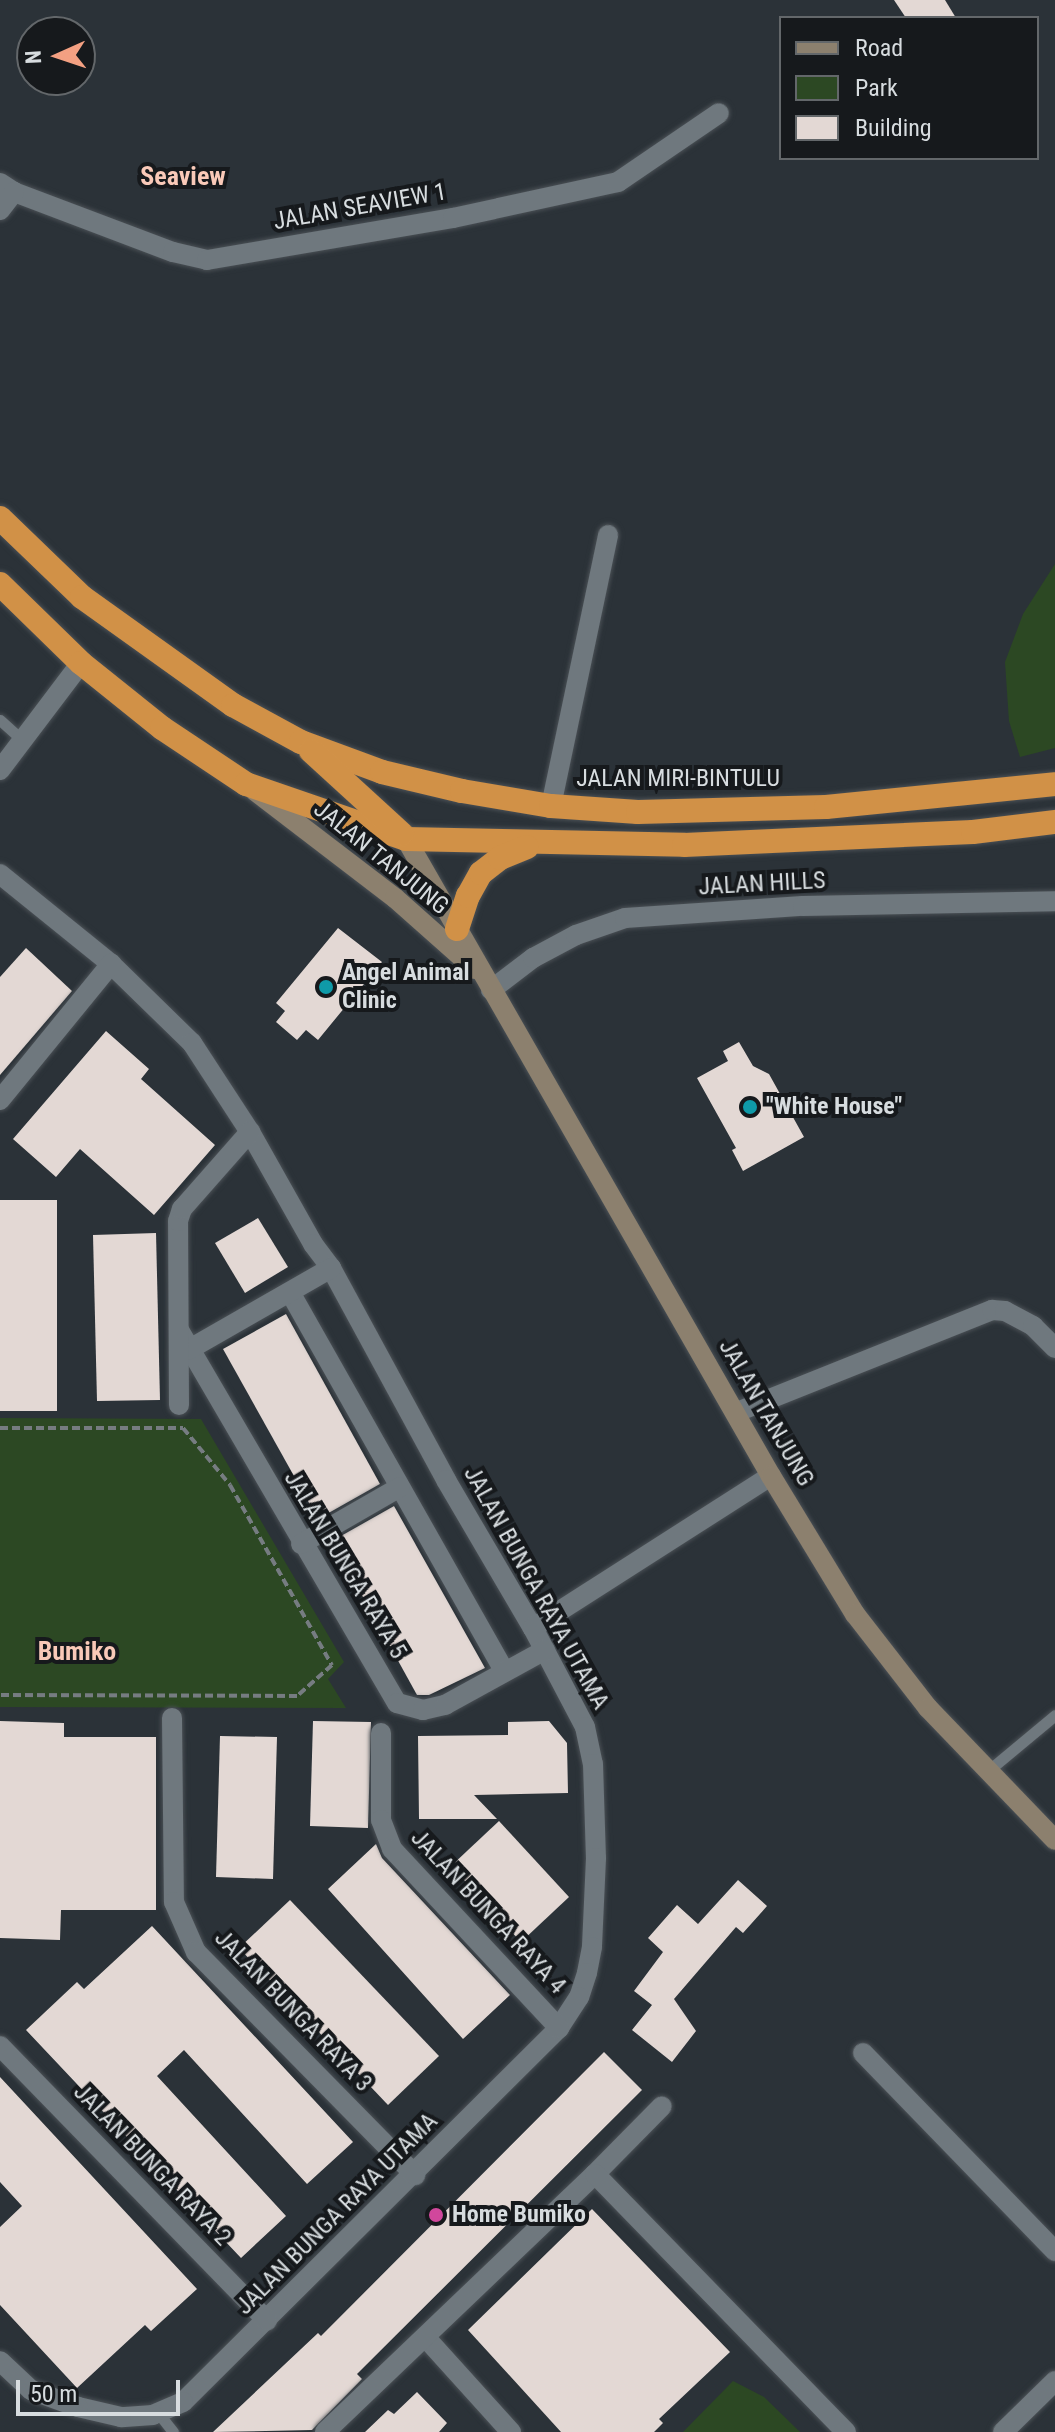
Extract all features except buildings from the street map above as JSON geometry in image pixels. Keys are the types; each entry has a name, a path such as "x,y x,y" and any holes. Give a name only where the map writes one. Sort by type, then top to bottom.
{"highway":[{"name":"JALAN MIRI-BINTULU","path":"0,518 82,597 233,705 301,742 382,772 462,791 551,806 638,812 826,807 1055,784"},
{"path":"0,584 81,663 162,728 246,784 406,839 533,845 684,845 973,832 1055,822"},
{"path":"301,742 406,839"},
{"path":"457,929 468,896 481,873 500,858 533,845"}],"street":[{"name":"JALAN SEAVIEW 1","path":"7,187 173,252 207,260 453,218 618,182 719,113"},
{"path":"0,210 7,187"},
{"path":"551,806 608,535"},
{"path":"0,770 81,663"},
{"name":"JALAN TANJUNG","path":"246,784 395,898 486,982"},
{"name":"JALAN TANJUNG","path":"406,839 771,1476 855,1614 928,1708 1055,1840"},
{"name":"JALAN BUNGA RAYA UTAMA","path":"0,874 111,964 192,1043 250,1132 313,1244 331,1268 446,1480 533,1628 585,1727 591,1747 594,1780 596,1858 592,1947 579,1997 559,2028 415,2175 335,2249 267,2321 183,2402 159,2414 121,2417 78,2407 31,2390 0,2361"},
{"name":"JALAN HILLS","path":"486,982 576,935 625,918 803,906 1055,901"},
{"path":"0,1100 111,964"},
{"path":"179,1405 178,1221 182,1209 250,1132"},
{"path":"188,1350 291,1294 331,1268"},
{"path":"291,1294 504,1670"},
{"path":"737,1412 992,1310 1005,1311 1033,1326 1055,1348"},
{"name":"JALAN BUNGA RAYA 5","path":"179,1330 301,1544 397,1703 423,1710 445,1705 545,1650"},
{"path":"533,1628 771,1476"},
{"path":"301,1544 400,1487"},
{"name":"JALAN BUNGA RAYA 3","path":"172,1718 174,1902 196,1952 415,2175"},
{"name":"JALAN BUNGA RAYA 4","path":"381,1733 381,1820 392,1849 559,2028"},
{"name":"JALAN BUNGA RAYA 2","path":"0,2046 267,2321"},
{"path":"863,2053 1055,2251"},
{"path":"325,2432 426,2338 662,2106"},
{"path":"595,2174 846,2432"},
{"path":"426,2338 511,2432"},
{"path":"1003,2432 1055,2381"}],"lane":[{"path":"0,720 23,741"},
{"path":"989,1770 1055,1715"},
{"path":"159,2414 173,2432"}],"path":[{"path":"0,1428 183,1428 230,1485 332,1665 297,1696 0,1695"}],"green space":[{"path":"1055,564 1055,748 1020,757 1009,721 1005,662 1023,614"},
{"path":"0,1418 201,1419 344,1662 328,1679 346,1708 0,1707"},
{"path":"733,2381 764,2397 800,2432 683,2432"}],"place":[{"name":"Angel Animal Clinic","path":"326,987"},
{"name":"\"White House\"","path":"750,1107"},
{"name":"Home Bumiko","path":"436,2215"}],"district":[{"name":"Seaview","path":"183,177"},
{"name":"Bumiko","path":"77,1652"}]}
